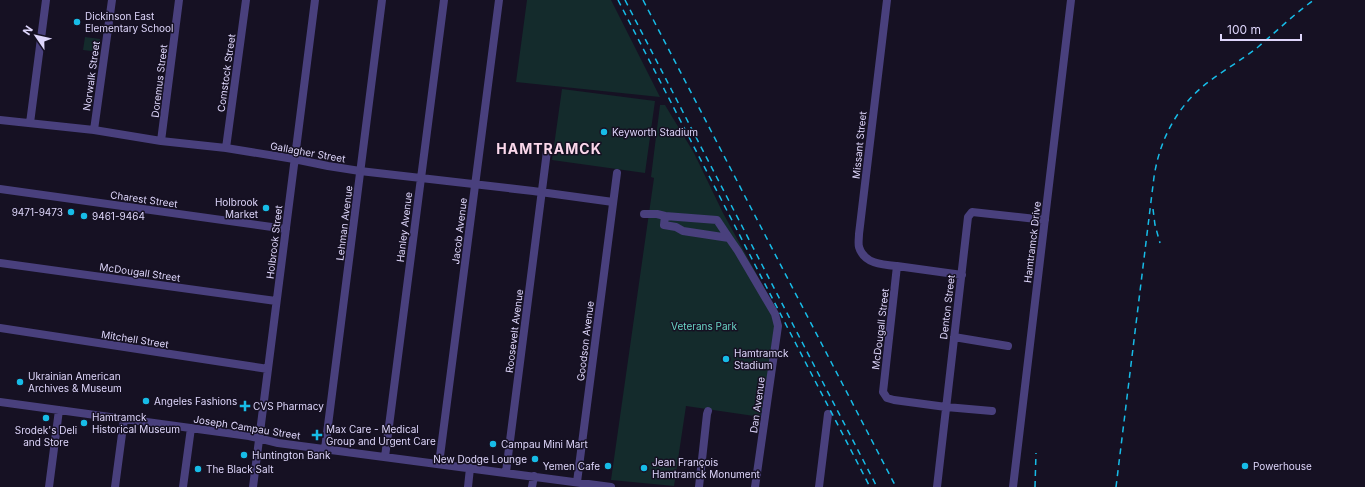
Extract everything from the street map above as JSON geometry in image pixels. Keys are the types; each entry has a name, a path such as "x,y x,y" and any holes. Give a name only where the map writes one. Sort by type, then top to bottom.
{"street":[{"path":"30,123 46,0"},
{"name":"Norwalk Street","path":"94,130 112,0"},
{"name":"Doremus Street","path":"161,142 179,0"},
{"name":"Comstock Street","path":"226,148 246,0"},
{"name":"Holbrook Street","path":"253,487 315,0"},
{"name":"Lehman Avenue","path":"325,449 382,0"},
{"name":"Hanley Avenue","path":"385,457 444,0"},
{"name":"Jacob Avenue","path":"439,464 499,0"},
{"name":"Missant Street","path":"887,0 859,234 860,247 864,255 874,263 897,266"},
{"name":"Hamtramck Drive","path":"1013,487 1071,0"},
{"name":"Gallagher Street","path":"0,120 94,130 161,142 226,148 360,171 542,192 613,202"},
{"name":"Roosevelt Avenue","path":"506,472 547,152"},
{"name":"Goodson Avenue","path":"577,482 617,173"},
{"name":"Charest Street","path":"0,189 286,230"},
{"name":"Denton Street","path":"937,487 968,218 972,212 1045,220"},
{"path":"644,214 717,220 729,238"},
{"path":"666,216 664,226 676,227 683,231 729,238"},
{"name":"Dan Avenue","path":"729,238 771,308 778,326 755,487"},
{"name":"McDougall Street","path":"0,262 276,301"},
{"path":"897,266 962,275"},
{"name":"McDougall Street","path":"897,266 883,392 887,398 894,400 946,407"},
{"name":"Mitchell Street","path":"0,328 268,369"},
{"path":"954,337 1008,346"},
{"name":"Joseph Campau Street","path":"0,402 259,437 278,442 325,449 611,487"},
{"path":"946,407 992,411"},
{"path":"49,487 59,410"},
{"path":"699,487 708,412"},
{"path":"819,487 828,414"},
{"path":"114,487 124,419"},
{"path":"183,487 191,428"},
{"path":"468,487 470,468"},
{"path":"532,487 534,476"}],"green space":[{"path":"527,0 611,0 660,97 516,82"},
{"path":"85,37 100,39 99,52 83,50"},
{"name":"Keyworth Stadium","path":"562,89 655,101 645,173 552,160"},
{"name":"Veterans Park","path":"660,105 665,105 694,153 723,213 777,311 761,417 686,406 674,486 611,480 654,178 651,177"}],"railway":[{"path":"618,0 870,487"},
{"path":"625,0 877,487"},
{"path":"643,0 896,487"},
{"path":"1116,487 1154,177 1166,135 1180,111 1199,89 1258,47 1314,0"},
{"path":"1153,209 1155,225 1160,243"},
{"path":"1035,487 1036,453"}],"place":[{"name":"Dickinson East Elementary School","path":"77,22"},
{"name":"Keyworth Stadium","path":"604,132"},
{"name":"Holbrook Market","path":"266,208"},
{"name":"9471-9473","path":"71,212"},
{"name":"9461-9464","path":"84,216"},
{"name":"Hamtramck Stadium","path":"726,359"},
{"name":"Ukrainian American Archives & Museum","path":"20,382"},
{"name":"Angeles Fashions","path":"146,401"},
{"name":"CVS Pharmacy","path":"245,406"},
{"name":"Srodek's Deli and Store","path":"46,418"},
{"name":"Hamtramck Historical Museum","path":"84,423"},
{"name":"Max Care - Medical Group and Urgent Care","path":"317,435"},
{"name":"Campau Mini Mart","path":"493,444"},
{"name":"Huntington Bank","path":"244,455"},
{"name":"New Dodge Lounge","path":"535,459"},
{"name":"Yemen Cafe","path":"608,466"},
{"name":"Powerhouse","path":"1245,466"},
{"name":"Jean François Hamtramck Monument","path":"644,468"},
{"name":"The Black Salt","path":"198,469"}],"district":[{"name":"HAMTRAMCK","path":"549,148"}]}
